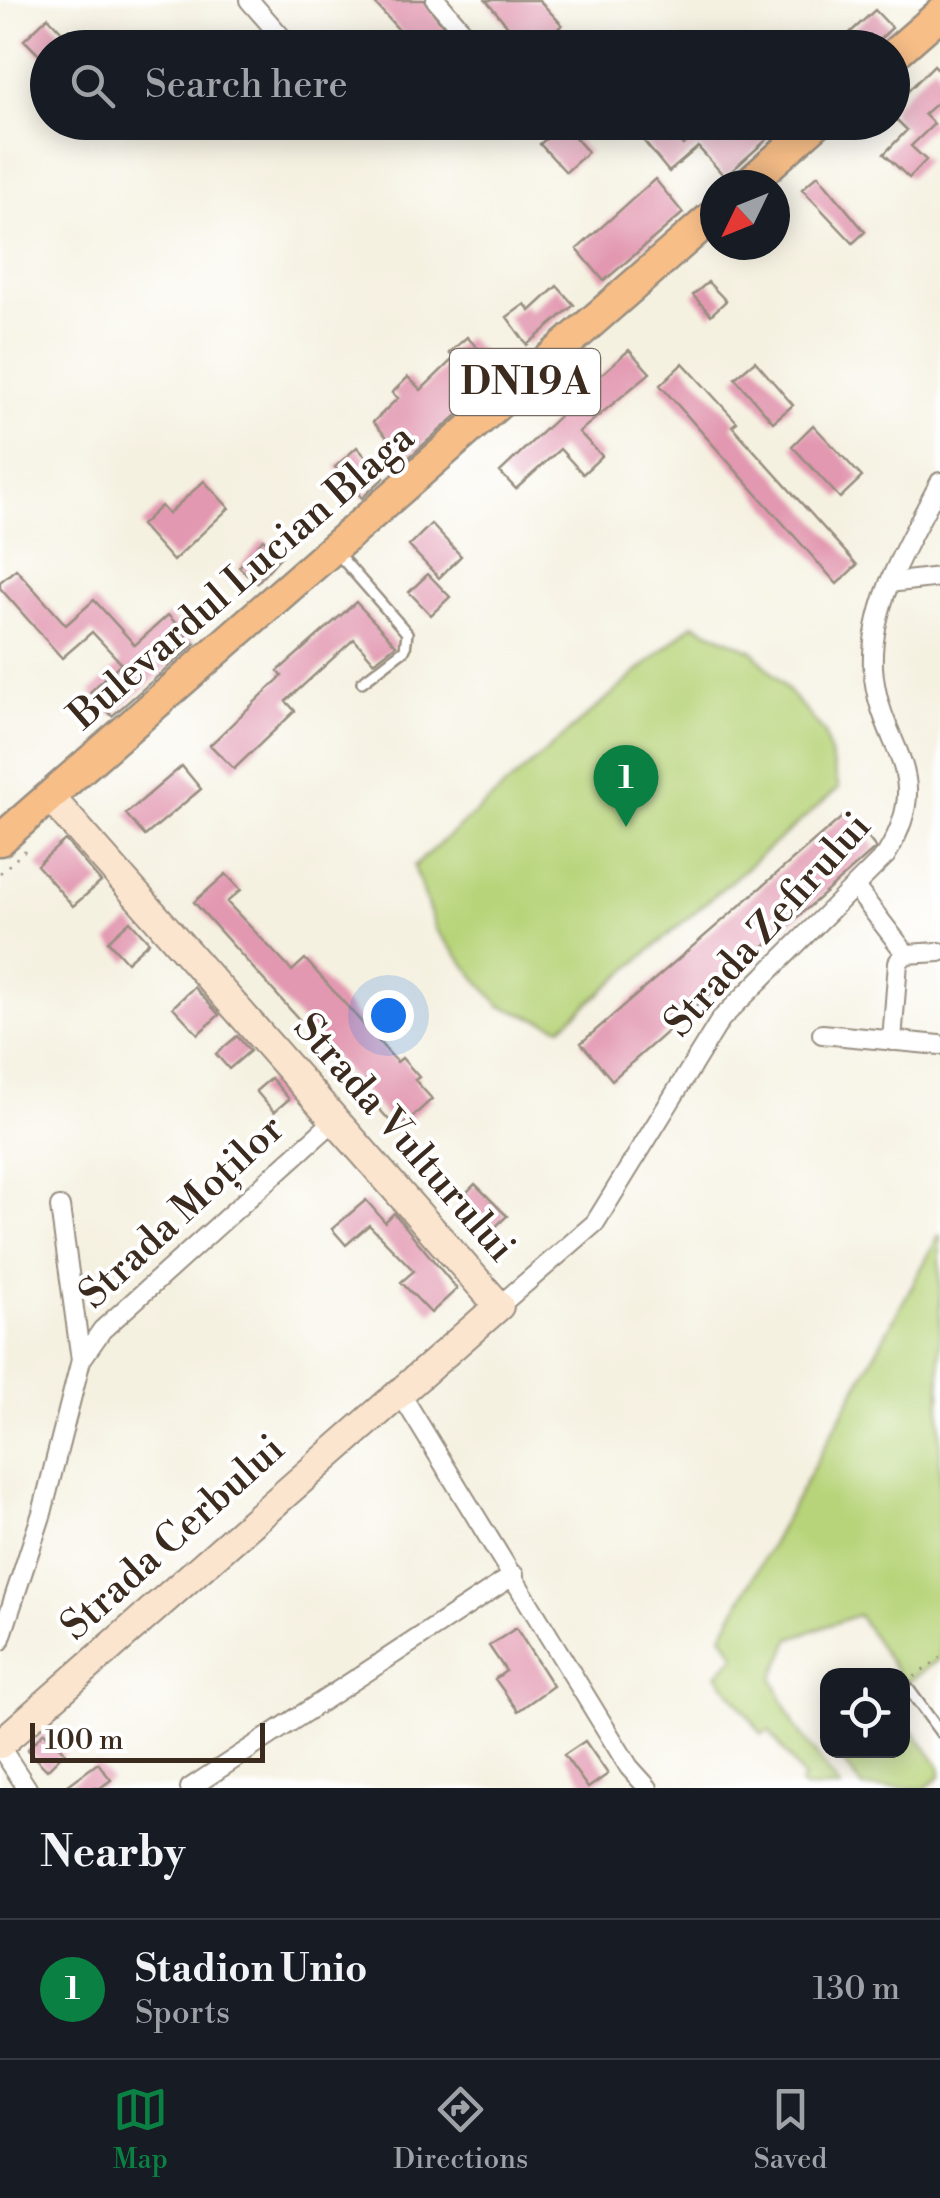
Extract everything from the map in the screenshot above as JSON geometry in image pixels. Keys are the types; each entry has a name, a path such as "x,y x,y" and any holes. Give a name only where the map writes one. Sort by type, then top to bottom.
{"main road":[{"path":"910,40 940,14"},
{"path":"764,170 798,140"},
{"name":"Bulevardul Lucian Blaga","path":"1,837 700,227"}],"street":[{"path":"249,0 275,30"},
{"path":"436,0 462,30"},
{"name":"Strada Zefirului","path":"499,1306 595,1223 721,1020 886,856 904,825 910,806 908,785 873,669 876,630 889,583 940,482"},
{"path":"889,583 940,577"},
{"name":"Strada Vulturului","path":"50,797 499,1306 399,1391"},
{"path":"855,888 906,954"},
{"path":"892,1041 898,962 906,954 940,952"},
{"path":"822,1034 940,1045"},
{"name":"Strada Moților","path":"0,1641 42,1513 81,1360 102,1330 335,1120"},
{"name":"Strada Moților","path":"60,1206 81,1360"},
{"path":"399,1391 642,1786"},
{"name":"Strada Cerbului","path":"0,1746 399,1391"},
{"path":"190,1788 514,1575"},
{"path":"0,1746 27,1788"}],"lane":[{"path":"334,550 407,632 405,649 362,682"},
{"path":"910,1691 940,1732"}],"path":[{"path":"0,873 39,838"},
{"path":"910,1680 940,1658"}],"green space":[{"path":"693,624 753,651 824,732 839,788 561,1027 500,1006 436,930 414,866"},
{"path":"940,1234 940,1658 910,1680 910,1668 894,1668 858,1615 791,1638 773,1678 795,1726 840,1788 803,1788 800,1784 804,1779 769,1730 762,1734 717,1674 736,1655 722,1635"},
{"path":"910,1726 940,1768 940,1777 925,1788 863,1788 841,1758 910,1758"}],"building":[{"path":"372,0 424,0 446,30 399,30"},
{"path":"486,0 539,0 562,25 557,30 511,30"},
{"path":"875,10 892,28 890,30 853,30"},
{"path":"48,17 60,30 34,30"},
{"path":"934,65 940,71 940,100 924,114 934,124 911,146 926,160 909,178 884,154 897,140 910,140 910,89"},
{"path":"545,140 577,140 588,152 566,172 540,144"},
{"path":"643,140 678,140 683,145 688,140 766,140 733,170 719,170 698,147 669,172"},
{"path":"818,175 865,232 853,243 802,189"},
{"path":"655,179 683,213 604,281 577,249"},
{"path":"708,282 726,301 711,315 693,295"},
{"path":"557,286 574,305 527,345 507,317 525,304 530,311"},
{"path":"467,337 503,375 407,459 373,422 398,398 392,393 408,377 421,390 454,358 449,353"},
{"path":"629,350 650,373 579,432 602,456 583,474 560,449 516,489 500,472 574,402 566,393 588,375 593,382"},
{"path":"755,361 793,405 773,422 735,378"},
{"path":"683,363 737,422 732,426 857,565 837,584 660,385"},
{"path":"813,425 862,477 840,498 792,446"},
{"path":"357,447 384,478 362,498 335,467"},
{"path":"204,481 229,508 173,561 141,525 161,506 168,514"},
{"path":"431,524 461,556 439,578 409,546"},
{"path":"263,539 281,556 257,583 239,567"},
{"path":"16,569 66,625 94,600 135,645 168,615 195,644 112,716 90,692 121,663 92,632 62,658 0,588 0,582"},
{"path":"428,574 450,597 431,615 409,592"},
{"path":"356,602 396,645 374,662 354,639 286,701 295,711 234,769 210,745 282,676 278,671"},
{"path":"182,766 201,789 145,836 126,814"},
{"path":"848,812 876,848 612,1080 581,1043"},
{"path":"65,840 101,882 73,906 37,865"},
{"path":"226,874 241,890 227,902 292,971 305,959 397,1062 402,1058 419,1077 415,1080 432,1099 398,1130 194,902"},
{"path":"130,921 149,942 127,962 108,941"},
{"path":"194,987 219,1015 198,1034 173,1007"},
{"path":"237,1036 250,1051 229,1069 216,1054"},
{"path":"271,1078 289,1099 274,1112 256,1091"},
{"path":"475,1184 507,1216 492,1230 460,1199"},
{"path":"366,1200 385,1222 394,1213 457,1289 431,1313 401,1282 414,1271 369,1225 346,1245 332,1229"},
{"path":"516,1628 553,1686 518,1711 495,1679 506,1671 489,1646"},
{"path":"44,1732 65,1752 47,1770 27,1750"},
{"path":"585,1741 608,1774 588,1788 564,1755"},
{"path":"98,1763 111,1780 100,1788 64,1788"}],"place":[{"name":"Stadion Unio","path":"626,827"}]}
